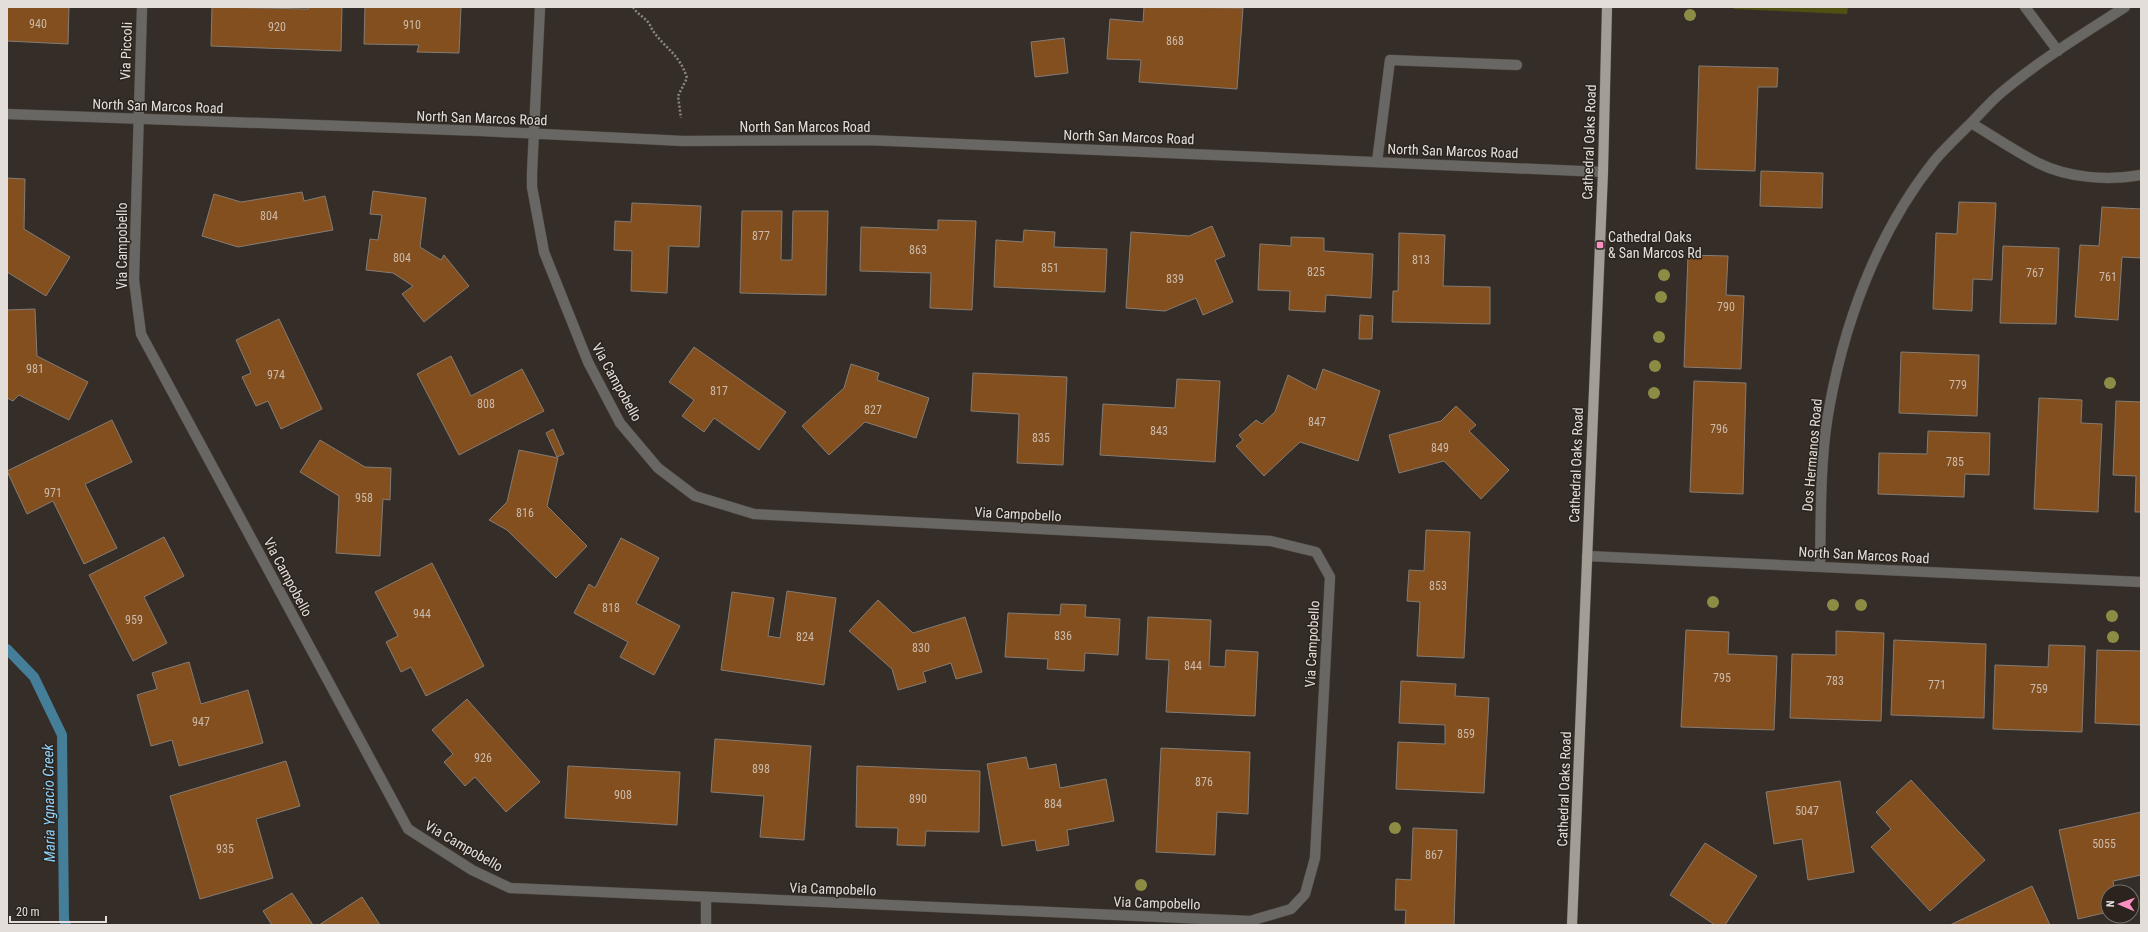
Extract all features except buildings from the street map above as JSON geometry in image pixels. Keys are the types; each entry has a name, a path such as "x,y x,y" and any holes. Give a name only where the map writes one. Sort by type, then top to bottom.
{"main road":[{"name":"Cathedral Oaks Road","path":"1572,925 1603,172 1607,7"}],"street":[{"name":"Via Piccoli","path":"138,120 142,7"},
{"name":"Via Campobello","path":"138,120 134,280 141,334 408,829 472,870 510,888 1250,921 1290,909 1305,894 1315,858 1330,577 1316,552 1271,541 754,514 696,496 658,468 620,423 588,362 544,252 532,187 533,133 540,7"},
{"path":"2025,7 2058,51"},
{"name":"Dos Hermanos Road","path":"1820,567 1822,480 1827,422 1837,366 1854,310 1876,257 1903,206 1936,159 2001,92 2058,51 2125,7"},
{"path":"1376,162 1390,60 1517,65"},
{"name":"North San Marcos Road","path":"7,114 138,120 533,133 590,138 683,141 867,140 1603,172"},
{"path":"1971,123 2038,163 2067,173 2125,178 2141,175"},
{"name":"North San Marcos Road","path":"1587,556 2141,582"},
{"path":"706,897 706,925"}],"path":[{"path":"633,7 637,14 648,22 652,30 676,54 684,68 687,78 678,96 683,141"}],"shaded area":[{"path":"1734,7 1848,7 1847,14 1734,9"}],"waterway":[{"name":"Maria Ygnacio Creek","path":"7,649 34,677 62,735 64,920 66,925"}],"place":[{"name":"Cathedral Oaks & San Marcos Rd","path":"1600,245"}]}
